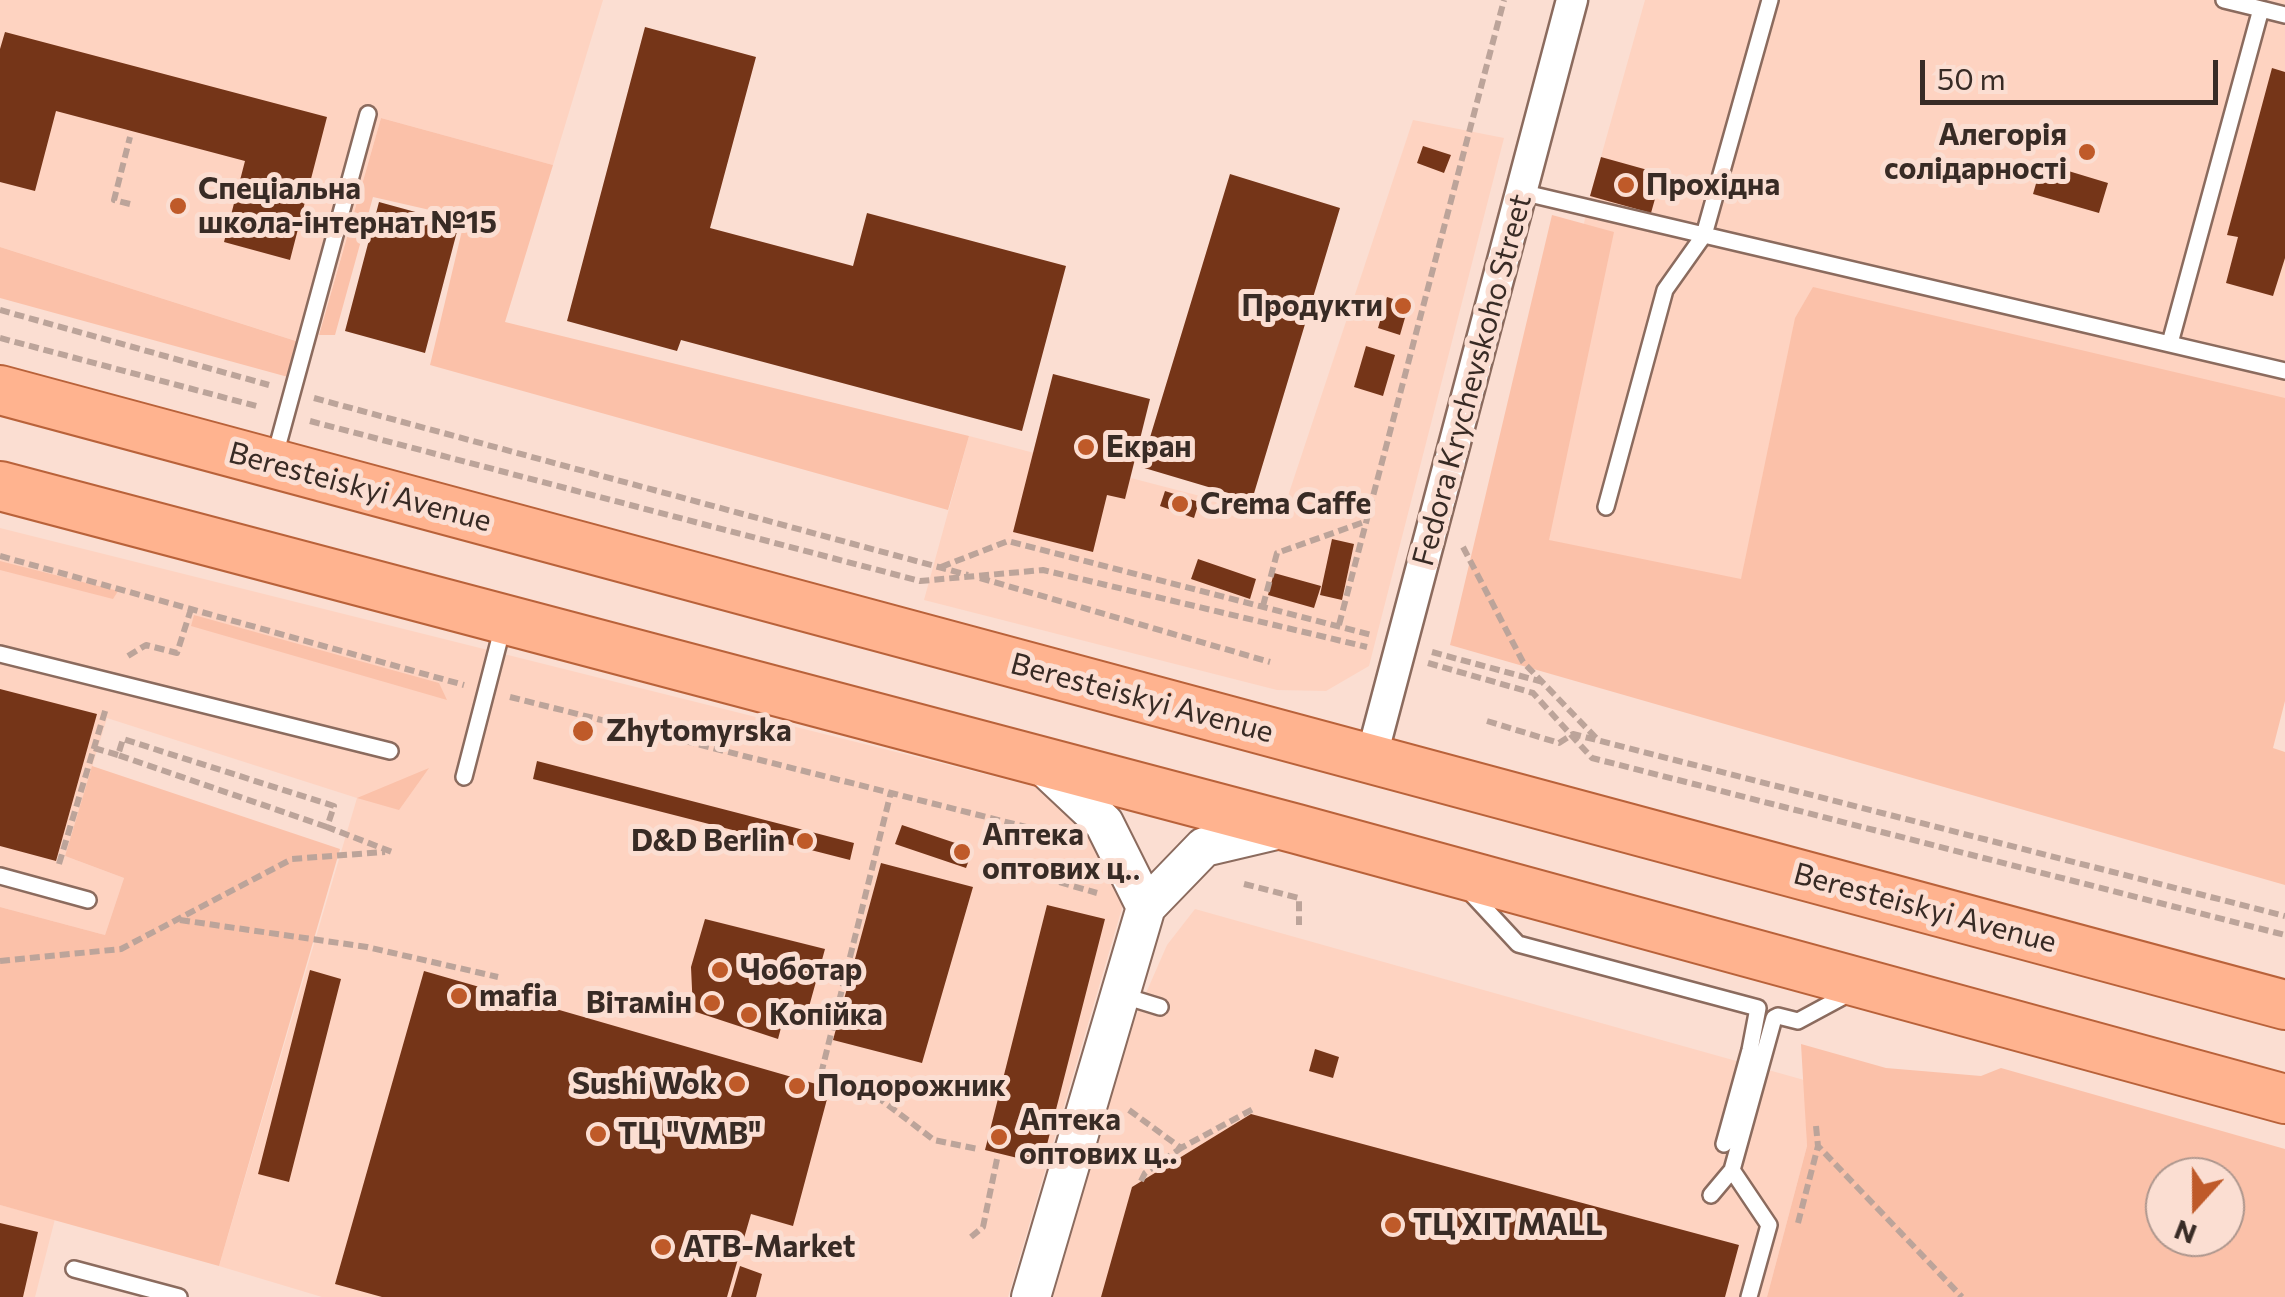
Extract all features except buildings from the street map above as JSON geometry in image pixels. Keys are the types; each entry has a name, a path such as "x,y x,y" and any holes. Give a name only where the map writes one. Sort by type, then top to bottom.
{"main road":[{"name":"Beresteiskyi Avenue","path":"0,390 2285,1005"},
{"path":"0,486 1288,827 2285,1098"}],"street":[{"name":"Fedora Krychevskoho Street","path":"1371,759 1572,0"},
{"path":"1031,1297 1120,995 1129,902 1104,823 1037,760"},
{"path":"1129,902 1204,848 1288,827"}],"lane":[{"path":"1606,508 1666,290 1704,236 1770,0"},
{"path":"2224,0 2285,15"},
{"path":"2170,342 2261,9"},
{"path":"272,463 368,114"},
{"path":"1521,192 2285,371"},
{"path":"464,776 504,622"},
{"path":"0,654 390,751"},
{"path":"1449,871 1518,944 1758,1008 1724,1144"},
{"path":"0,876 88,900"},
{"path":"1711,1195 1732,1170 1762,1054 1776,1016 1798,1021 1867,984"},
{"path":"1120,995 1160,1007"},
{"path":"1732,1170 1768,1226 1749,1297"},
{"path":"74,1269 179,1297"}],"path":[{"path":"1339,625 1504,0"},
{"path":"130,138 114,200 130,204"},
{"path":"0,310 940,567 1270,662"},
{"path":"0,338 920,581 1043,570 1543,682"},
{"path":"1263,606 1277,553 1365,522"},
{"path":"940,567 1008,541 1339,625 1532,693 1574,734 1592,758 2285,935"},
{"path":"1460,542 1523,662 1598,741"},
{"path":"51,890 122,660 146,645 177,653 191,609"},
{"path":"1487,720 1558,743 1574,734 2285,916"},
{"path":"118,755 123,738 334,806 326,827"},
{"path":"0,961 121,948 292,860 392,852 94,748"},
{"path":"821,1074 891,792"},
{"path":"980,814 1042,831"},
{"path":"1045,878 1129,902"},
{"path":"1244,884 1299,898 1299,924"},
{"path":"177,920 367,946 498,977"},
{"path":"876,1096 934,1140 978,1149"},
{"path":"1141,1181 1145,1173 1255,1108"},
{"path":"1129,1110 1182,1151"},
{"path":"1816,1126 1818,1146 1962,1297"},
{"path":"970,1237 983,1227 997,1160"}],"shaded area":[{"name":"Спеціальна школа-інтернат №15","path":"0,0 603,0 553,165 381,118 315,347 0,247"},
{"path":"1645,0 2285,0 2285,701 1511,557 1590,196"},
{"path":"381,118 553,165 505,322 969,436 948,510 430,365 465,218 373,197 335,335 319,335"},
{"path":"1413,120 1504,138 1369,666 1326,691 1277,690 924,600 969,436 1281,517"},
{"path":"1552,215 1614,232 1549,540 1741,579 1795,318 1813,287 2285,398 2285,701 2273,748 2285,752 2285,885 1450,645"},
{"path":"0,247 299,342 288,377 0,298"},
{"path":"0,528 1036,787 1089,835 1127,891 1008,1297 322,1297 219,1266 357,798 107,718 65,856 124,878 105,935 0,907"},
{"path":"0,561 118,591 113,599 0,570"},
{"path":"194,615 439,683 447,700 191,626"},
{"path":"92,766 340,849 219,1266 0,1205 0,907 105,935 124,878 65,856"},
{"path":"429,768 399,810 357,798"},
{"path":"1195,909 1804,1080 1807,1146 1767,1297 1053,1297 1129,1032 1167,945"},
{"path":"1801,1044 1886,1068 1981,1076 2001,1068 2285,1149 2285,1297 1767,1297 1807,1146"},
{"path":"0,1205 55,1219 35,1297 0,1297"}],"place":[{"name":"Алегорія солідарності","path":"2087,152"},
{"name":"Прохідна","path":"1626,185"},
{"name":"Спеціальна школа-інтернат №15","path":"178,206"},
{"name":"Продукти","path":"1403,306"},
{"name":"Екран","path":"1086,447"},
{"name":"Crema Caffe","path":"1180,504"},
{"name":"Zhytomyrska","path":"583,731"},
{"name":"D&D Berlin","path":"805,841"},
{"name":"Аптека оптових ц‥","path":"962,852"},
{"name":"Чоботар","path":"720,970"},
{"name":"mafia","path":"459,996"},
{"name":"Вітамін","path":"712,1003"},
{"name":"Копійка","path":"749,1015"},
{"name":"Sushi Wok","path":"737,1084"},
{"name":"Подорожник","path":"797,1086"},
{"name":"ТЦ \"VMB\"","path":"598,1134"},
{"name":"Аптека оптових ц..","path":"999,1137"},
{"name":"ТЦ ХІТ MALL","path":"1393,1225"},
{"name":"ATB-Market","path":"663,1247"}]}
